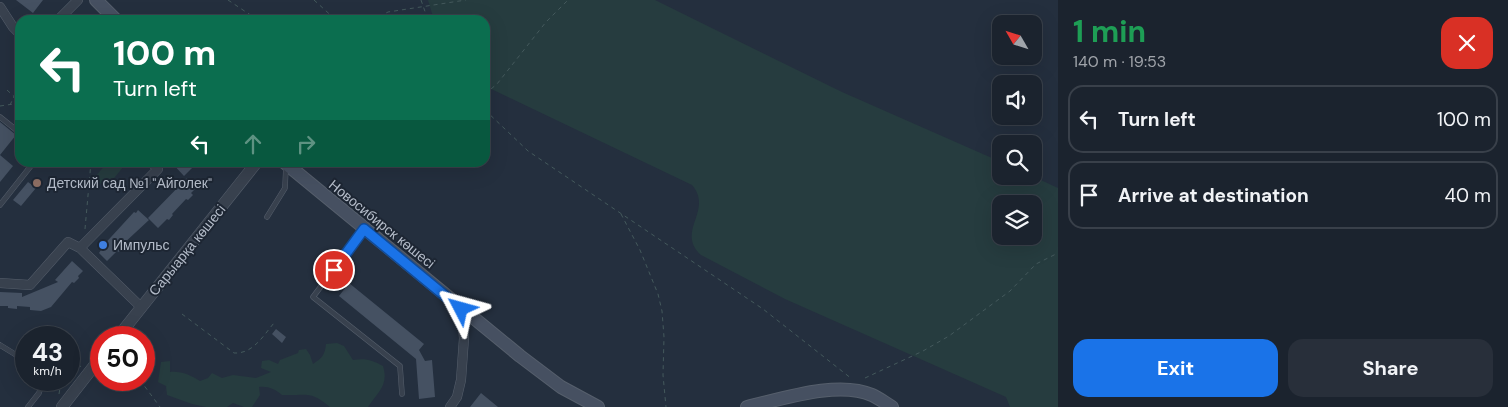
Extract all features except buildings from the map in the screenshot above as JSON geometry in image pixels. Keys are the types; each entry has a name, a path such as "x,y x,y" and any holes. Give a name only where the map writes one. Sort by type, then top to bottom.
{"main road":[{"path":"96,0 111,15"},
{"name":"Новосибирск көшесі","path":"289,167 461,309 561,388 598,407"},
{"path":"747,407 793,395 839,390 872,395 892,407"}],"street":[{"path":"63,15 78,0"},
{"path":"0,7 15,29"},
{"path":"82,245 158,169 156,167"},
{"name":"Сарыарқа көшесі","path":"126,326 253,167"},
{"path":"0,283 30,285 68,242 82,245 141,307"},
{"path":"450,407 457,397 460,380 464,338 461,309"},
{"path":"60,402 90,369"}],"lane":[{"path":"0,117 15,129"},
{"path":"0,204 30,167"},
{"path":"267,217 286,188 285,167"},
{"path":"364,229 313,297 400,366 402,394"},
{"path":"0,344 15,354"},
{"path":"28,407 40,391"},
{"path":"457,397 458,407"}],"path":[{"path":"228,0 250,15"},
{"path":"314,0 330,15"},
{"path":"420,0 426,15"},
{"path":"382,15 422,5 466,0"},
{"path":"490,90 497,84 546,22 568,0"},
{"path":"7,90 14,96 10,105"},
{"path":"0,106 15,104"},
{"path":"490,115 528,151 763,309 857,383"},
{"path":"82,245 90,167"},
{"path":"621,214 640,250 658,294 662,311 664,337 662,375 666,407"},
{"path":"865,378 950,336 1010,291 1036,264 1058,253"},
{"path":"182,314 234,353 243,354 253,347 274,323"},
{"path":"148,391 160,407"}],"green space":[{"path":"428,0 655,0 842,92 992,158 992,185 1042,185 1042,181 1058,188 1058,407 1010,407 1006,397 785,299 701,255 694,246 692,238 698,212 698,194 692,185 490,88 490,15 432,15"},
{"path":"104,167 123,167 106,188 94,178"},
{"path":"337,343 344,346 353,360 369,360 383,366 384,383 368,407 330,407 313,396 282,395 271,388 259,387 260,395 252,407 244,407 233,403 227,407 206,407 167,395 166,386 158,382 161,362 170,361 170,372 186,374 200,381 208,378 212,373 222,378 233,375 256,378 271,372 261,368 262,361 269,360 278,364 280,360 298,353 299,350 306,349 313,364 322,356 326,344"}],"place":[{"name":"Детский сад №1 \"Айголек\"","path":"37,183"},
{"name":"Импульс","path":"103,245"}],"route":[{"path":"334,270 364,229 461,309"}]}
